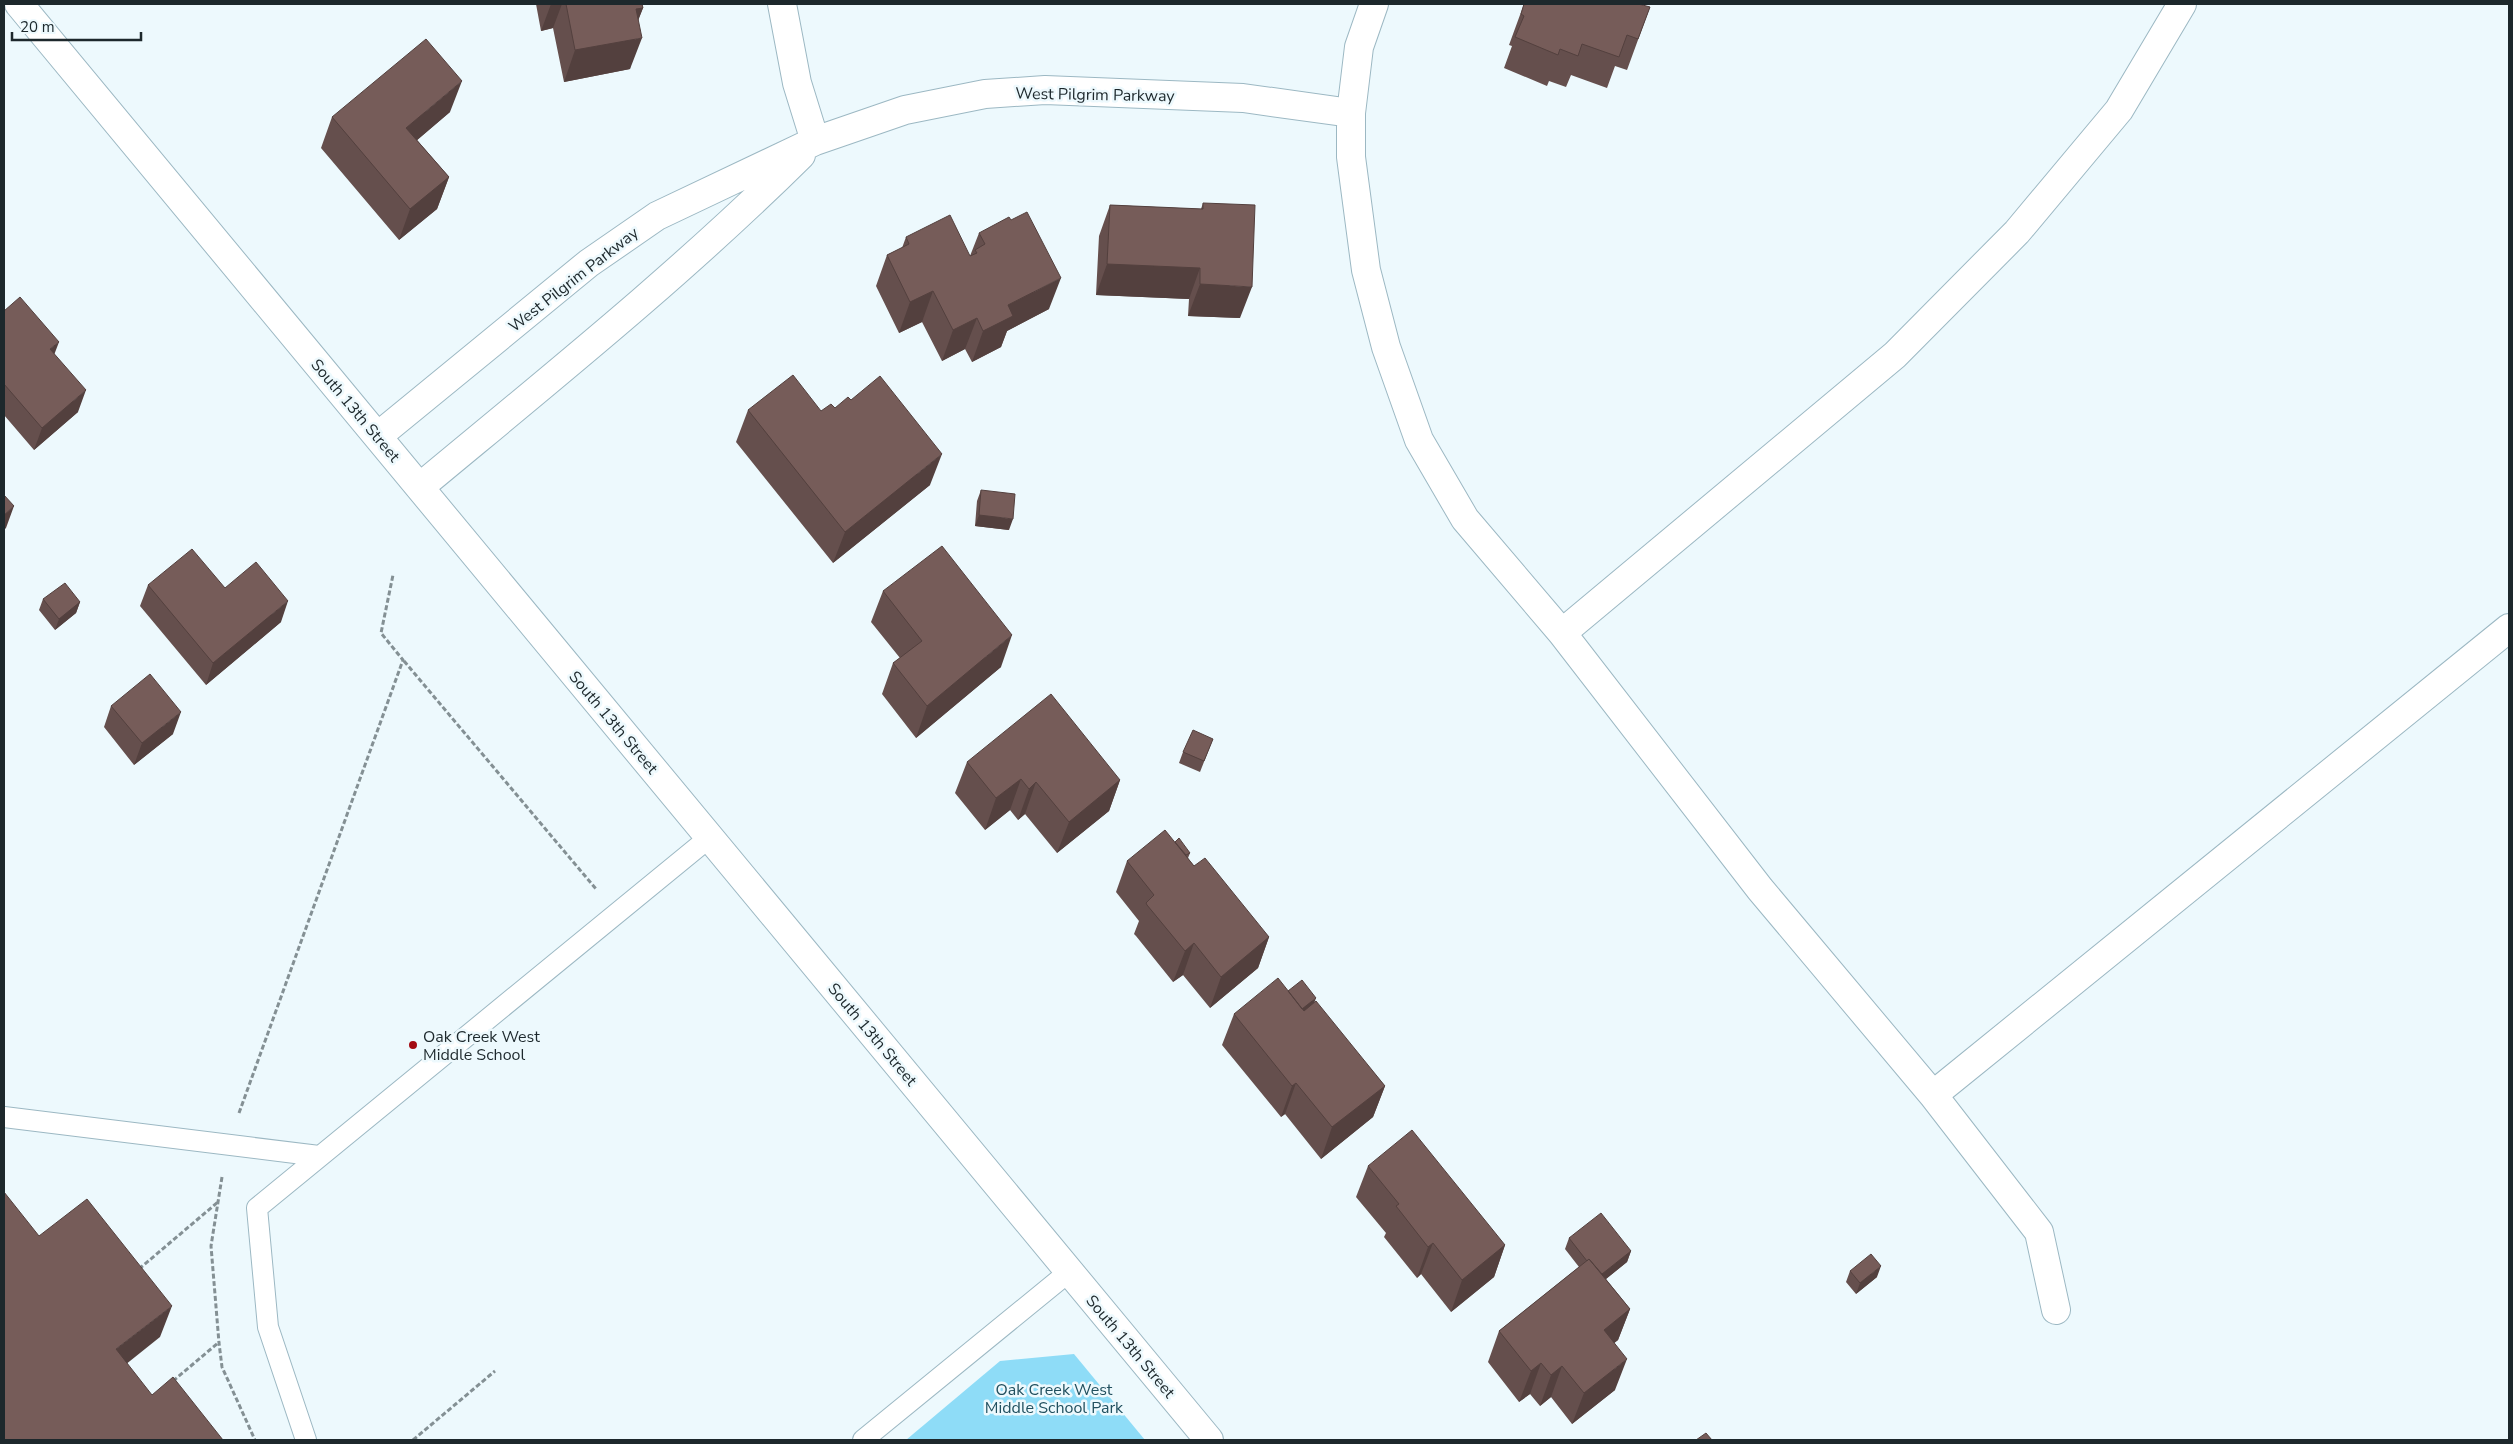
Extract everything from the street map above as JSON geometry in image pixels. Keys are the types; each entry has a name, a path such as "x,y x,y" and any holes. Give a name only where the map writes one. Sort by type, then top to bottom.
{"street":[{"name":"South 13th Street","path":"19,4 1210,1440"},
{"path":"782,4 797,83 815,141"},
{"path":"1374,4 1359,47 1351,113 1351,157 1366,270 1386,347 1419,440 1466,519 1562,633 1760,889 1933,1095 2039,1232 2056,1310"},
{"path":"1562,633 1895,355 2017,232 2118,110 2182,4"},
{"name":"West Pilgrim Parkway","path":"378,436 589,263 657,216 815,141 905,110 985,94 1045,90 1243,98 1351,113"},
{"name":"West Pilgrim Parkway","path":"420,487 654,292 730,225 815,141"},
{"path":"1933,1095 2509,628"}],"lane":[{"path":"306,1440 268,1327 257,1208 710,836"},
{"path":"4,1117 319,1156"},
{"path":"863,1440 1070,1271"}],"path":[{"path":"393,575 381,633 616,913"},
{"path":"255,1440 222,1367 219,1343 211,1246 227,1145 403,660"},
{"path":"138,1270 219,1202"},
{"path":"166,1387 219,1343"},
{"path":"413,1440 495,1371"}],"green space":[{"name":"Oak Creek West Middle School Park","path":"1074,1354 1145,1440 906,1440 1000,1361"}],"building":[{"path":"566,4 642,4 643,8 636,9 642,38 575,50"},
{"path":"1524,4 1639,4 1650,7 1638,39 1627,35 1619,57 1582,44 1578,56 1560,49 1558,55 1515,37 1524,16 1521,14"},
{"path":"426,39 462,81 406,128 449,177 410,209 332,117"},
{"path":"1203,203 1255,205 1252,287 1200,284 1200,268 1107,264 1110,205 1203,209"},
{"path":"1027,212 1061,278 1008,305 1013,316 983,331 977,318 953,330 933,291 910,302 887,255 909,244 906,237 950,215 970,256 977,253 975,250 985,244 979,233 1009,217 1011,220"},
{"path":"20,297 59,342 50,349 86,390 42,428 4,384 4,311"},
{"path":"793,375 821,411 831,404 835,408 848,397 851,400 880,376 942,454 845,532 748,410"},
{"path":"981,490 1015,494 1013,519 979,515"},
{"path":"4,495 14,506 4,515"},
{"path":"942,546 1012,635 927,706 893,663 922,641 883,591"},
{"path":"192,549 225,588 256,562 288,601 213,663 148,585"},
{"path":"65,583 80,602 59,619 43,599"},
{"path":"150,674 181,712 142,743 111,706"},
{"path":"1051,694 1120,780 1069,822 1036,782 1029,789 1021,779 996,798 967,762"},
{"path":"1193,730 1213,739 1204,761 1183,752"},
{"path":"1165,830 1194,866 1205,858 1269,937 1221,977 1194,943 1185,951 1147,905 1146,903 1154,895 1127,861"},
{"path":"1179,838 1190,853 1186,855 1175,842"},
{"path":"1278,978 1304,1011 1316,1001 1385,1086 1332,1127 1296,1083 1292,1086 1234,1014"},
{"path":"1302,980 1316,998 1302,1009 1288,991"},
{"path":"1412,1130 1505,1245 1462,1280 1433,1243 1428,1247 1396,1206 1399,1204 1368,1166"},
{"path":"4,1192 39,1236 87,1199 172,1306 116,1349 152,1395 173,1377 223,1440 4,1440"},
{"path":"1601,1213 1631,1251 1602,1274 1589,1259 1587,1261 1569,1238"},
{"path":"1871,1254 1881,1266 1860,1283 1850,1271"},
{"path":"1589,1259 1630,1309 1604,1330 1627,1359 1584,1393 1562,1366 1551,1375 1541,1363 1531,1371 1499,1331"},
{"path":"1706,1433 1712,1440 1696,1440"}],"place":[{"name":"Oak Creek West Middle School","path":"413,1045"}]}
